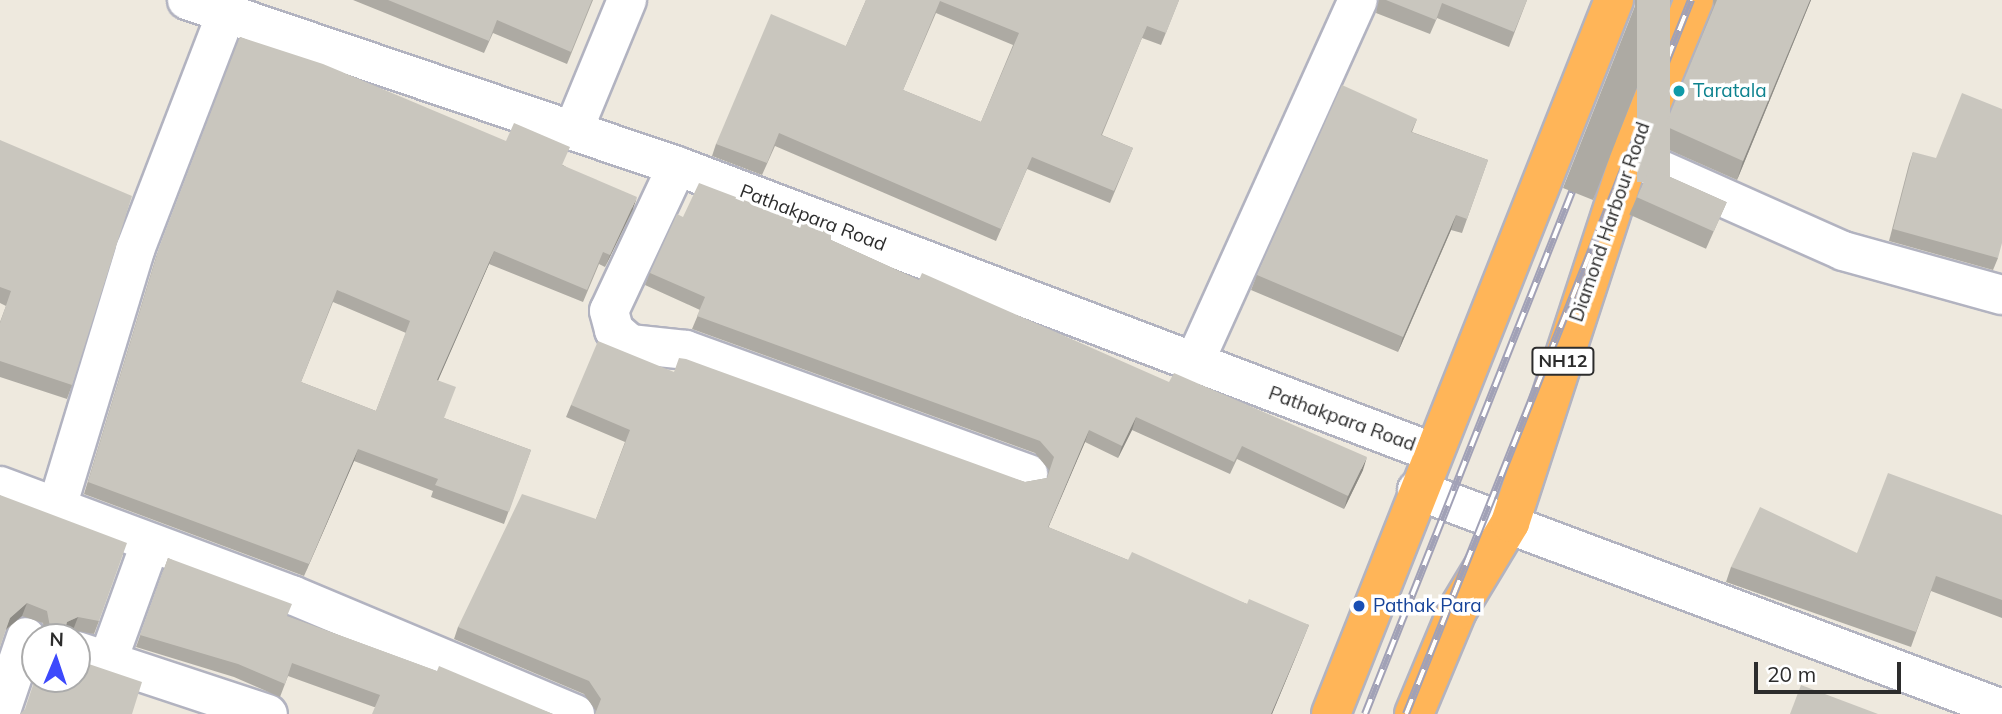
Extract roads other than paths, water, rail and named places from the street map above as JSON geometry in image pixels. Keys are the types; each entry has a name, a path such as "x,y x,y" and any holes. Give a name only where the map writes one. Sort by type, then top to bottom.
{"highway":[{"path":"1331,714 1432,452 1614,0"},
{"name":"Diamond Harbour Road","path":"1414,714 1457,611 1510,523 1630,156 1694,0"}],"street":[{"name":"Pathakpara Road","path":"187,0 677,166 1432,452"},
{"path":"573,131 627,0"},
{"path":"1194,363 1358,0"},
{"path":"57,507 135,250 226,15"},
{"path":"1630,156 1843,251 2002,295"},
{"path":"677,166 609,311 614,330 630,344 686,350 1028,474"},
{"path":"0,486 292,595 575,714"},
{"path":"1417,490 2002,709"},
{"path":"150,544 93,656 268,714"},
{"path":"0,714 20,634"}],"railway":[{"path":"1406,714 1691,0"},
{"path":"1365,714 1579,174"}],"place":[{"name":"Taratala","path":"1679,91"},
{"name":"Pathak Para","path":"1359,606"}]}
